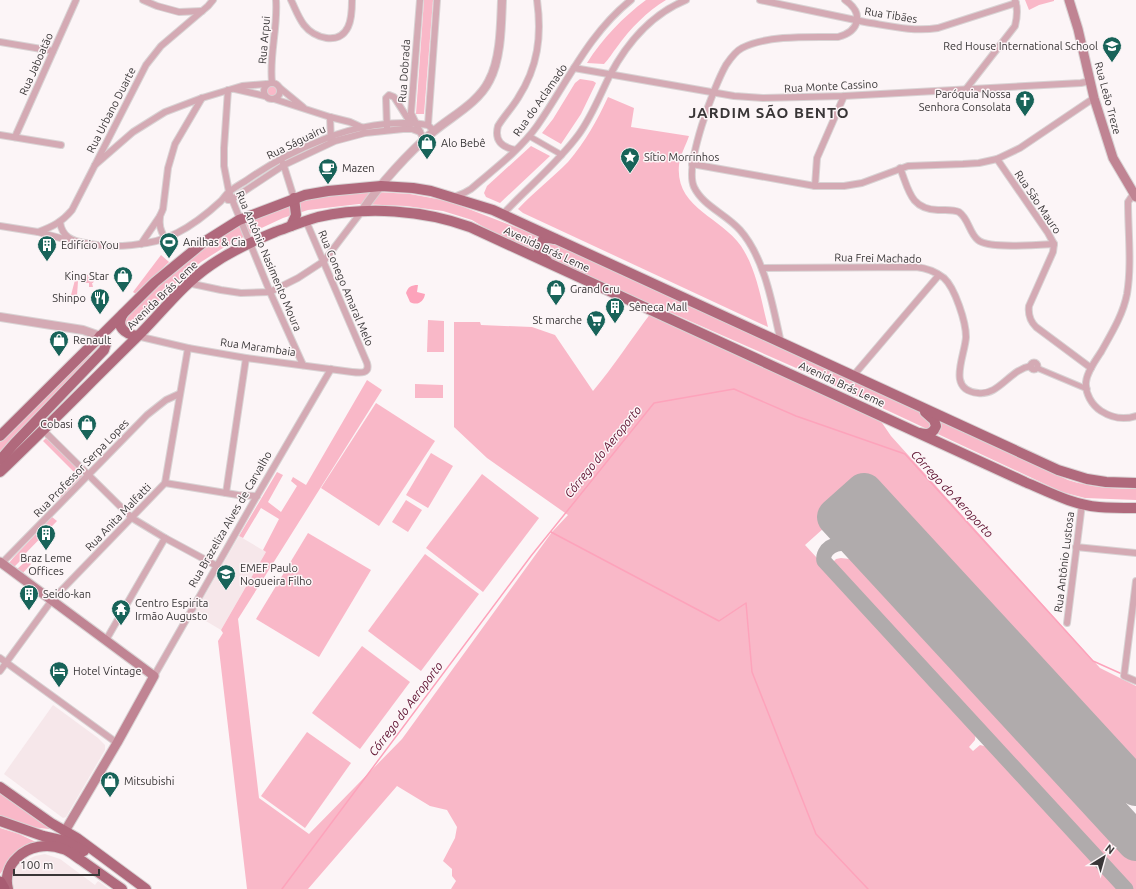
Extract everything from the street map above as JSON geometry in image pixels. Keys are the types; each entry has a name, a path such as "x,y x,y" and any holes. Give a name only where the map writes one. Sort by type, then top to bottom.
{"highway":[{"path":"0,882 2,888"}],"main road":[{"name":"Rua Leão Treze","path":"1069,0 1078,29 1094,98 1113,158 1135,195"},
{"name":"Avenida Brás Leme","path":"0,436 155,282 204,242 239,220 294,198 328,191 381,186 431,191 474,203 503,214 982,436 1064,472 1106,482 1136,483"},
{"path":"366,187 372,197"},
{"path":"291,226 296,215 294,198"},
{"name":"Avenida Brás Leme","path":"0,472 137,336 188,283 211,264 249,242 306,221 362,211 396,212 455,222 486,234 1061,498 1098,507 1136,508"},
{"path":"547,262 540,254 540,244 547,238 557,239"},
{"path":"125,311 120,320 121,327 130,334 137,336"},
{"path":"0,460 104,350 106,344 100,336"},
{"path":"909,429 925,434 932,432 936,426 934,420 913,403"},
{"path":"1,562 154,676"},
{"name":"Rua Brazeliza Alves de Carvalho","path":"65,840 154,676"},
{"path":"0,787 51,823 65,840 122,889"},
{"path":"0,821 43,836 65,840 122,875 133,879 146,889"},
{"path":"28,831 43,842 40,847"},
{"path":"8,889 6,881 12,863 17,857 31,849 52,846 65,840"}],"street":[{"name":"Rua Jaboatão","path":"15,137 76,0"},
{"name":"Rua Urbano Duarte","path":"38,232 56,226 66,218 76,203 146,64 161,46 213,0"},
{"name":"Rua Arpui","path":"269,83 277,9 276,0"},
{"path":"291,0 300,19 307,29 317,36 328,39 341,36 347,30 351,20 352,0"},
{"name":"Rua Dobrada","path":"420,0 411,113 413,123 424,140"},
{"path":"431,128 438,0"},
{"path":"188,283 241,293 270,292 298,278 324,261 372,197 424,140 431,128 476,97 484,89 494,72 497,58 502,0"},
{"path":"516,150 508,148 499,141 497,131 498,126 523,89 534,64 539,46 540,34 537,0"},
{"name":"Rua do Aclamado","path":"453,197 471,189 516,150 529,136 588,46 607,23 631,0"},
{"path":"503,214 562,155 579,134 623,53 638,35 658,15 673,5 686,0"},
{"name":"Rua Tibães","path":"760,0 910,30 938,28 1016,1"},
{"path":"781,343 762,268 740,230 697,192 692,180 692,164 714,92 726,65 732,57 741,48 755,42 776,39 838,37 851,32 856,27 858,20 856,12 845,0"},
{"path":"145,1 179,12 202,11"},
{"path":"966,89 1015,26 1017,18 1016,1"},
{"path":"179,12 186,25"},
{"path":"0,42 53,51"},
{"name":"Rua Monte Cassino","path":"574,68 734,96 764,98 844,96 1081,83 1090,81"},
{"path":"265,96 263,90 269,83"},
{"path":"94,166 133,132 165,112 202,98 252,84 276,83 306,109"},
{"path":"274,99 279,95 280,88"},
{"path":"232,90 265,96 350,122 364,130"},
{"name":"Rua Antônio Nasimento Moura","path":"232,90 224,148 224,166 231,200 303,365"},
{"path":"387,128 386,98 391,94 413,123"},
{"path":"815,186 817,158 844,96"},
{"path":"141,244 163,209 168,168 175,144 202,98"},
{"path":"692,164 815,186 844,186 862,183 900,168 916,165 979,163 996,159 1020,148 1094,98"},
{"path":"330,117 331,139"},
{"name":"Rua Ságuairu","path":"0,226 38,232 72,241 102,246 141,244 165,238 184,229 223,200 229,192 256,174 331,139 364,130 387,128 413,123 431,128"},
{"name":"Rua Ságuairu","path":"387,128 410,129 420,132"},
{"path":"0,135 61,145"},
{"path":"529,136 562,155"},
{"path":"107,140 116,144 122,142"},
{"name":"Rua São Mauro","path":"996,159 1048,233 1054,244 1052,256 1029,306 1029,316 1036,327 1091,368"},
{"path":"283,162 294,198"},
{"name":"Rua Ságuairu","path":"231,200 283,162"},
{"path":"900,168 914,200 918,205 929,210 950,210 960,213 964,217 974,237 982,243 999,245 1054,244"},
{"path":"1135,195 1128,202 1129,273 1124,304 1118,321 1091,368 1087,381 1087,389 1093,404 1105,414 1117,418 1130,418 1136,416"},
{"path":"223,200 231,200"},
{"path":"160,216 159,225 165,238"},
{"name":"Rua Conego Amaral Melo","path":"306,221 367,363"},
{"path":"60,222 61,229 72,241"},
{"name":"Rua Frei Machado","path":"762,268 916,267 930,269 939,274"},
{"path":"853,376 939,274 945,279 951,288 960,309 965,328 965,342 959,375 963,385 972,392 979,394 987,393 1020,369 1034,367 1087,389"},
{"path":"0,317 83,330 100,336"},
{"name":"Rua Marambaia","path":"137,336 188,348 246,358 363,373 368,369 367,363"},
{"name":"Rua Anita Malfatti","path":"0,671 52,600 165,484 179,394 188,348"},
{"path":"226,493 246,358"},
{"name":"Rua Brazeliza Alves de Carvalho","path":"154,676 331,369"},
{"name":"Rua Professor Serpa Lopes","path":"1,562 147,415 166,400 179,394"},
{"path":"43,430 132,518 217,566"},
{"path":"165,484 257,496"},
{"name":"Rua Antônio Lustosa","path":"1067,623 1082,504"},
{"path":"106,640 165,538"},
{"path":"1076,547 1136,553"},
{"path":"1136,581 1124,676 1136,681"},
{"path":"0,658 117,743"}],"shaded area":[{"path":"424,0 433,0 424,114 416,114"},
{"path":"646,0 666,0 652,9 639,21 604,64 587,63 599,45 629,14"},
{"path":"1025,0 1054,1 1039,5 1029,10"},
{"path":"580,79 593,81 596,83 581,114 561,144 542,133 553,119 575,83"},
{"path":"272,85 276,87 278,91 276,95 272,97 268,95 266,91 268,87"},
{"path":"608,97 634,108 631,127 689,136 679,165 680,180 684,192 691,202 722,227 741,246 755,275 768,327 523,213 518,209 568,162 590,131"},
{"path":"531,146 550,156 500,203 486,197 484,193 487,186"},
{"path":"360,191 410,194 448,201 528,232 1068,480 1102,487 1136,489 1136,500 1085,498 1062,492 803,371 497,235 472,220 443,211 406,206 359,204 308,210 283,218 223,248 201,262 180,279 125,337 115,326 191,256 237,227 297,201"},
{"path":"161,255 169,262 136,294 133,292"},
{"path":"83,274 88,275 88,277 95,278 92,283 93,287 89,287 89,283 83,283 81,281"},
{"path":"75,280 78,281 77,296 71,295"},
{"path":"413,285 418,285 417,292 425,294 422,301 415,304 410,302 406,293"},
{"path":"651,313 878,417 891,436 1100,668 1136,686 1136,787 864,492 805,545 976,730 975,740 969,747 973,751 980,745 992,748 1123,889 451,889 456,881 452,876 452,869 443,861 455,838 457,827 447,810 430,806 397,786 308,889 247,889 218,641 223,633 221,630 266,552 263,550 279,519 261,508 243,538 239,536 277,472 283,475 268,502 281,512 297,486 291,481 293,477 306,485 367,380 382,390 238,619 259,798 309,834 402,739 552,532 568,515 487,458 454,427 454,322 480,322 481,325 532,327 555,335 593,391"},
{"path":"428,320 444,321 444,352 427,352"},
{"path":"88,354 92,358 47,412 50,415 25,439 0,458 0,442"},
{"path":"415,384 443,385 443,398 415,398"},
{"path":"376,403 435,441 379,526 321,488"},
{"path":"46,438 82,473 82,477 60,499 59,498 79,477 43,441"},
{"path":"431,453 453,466 428,508 406,495"},
{"path":"482,474 539,518 483,592 426,548"},
{"path":"406,500 422,510 408,532 392,522"},
{"path":"52,517 57,521 13,568 9,563"},
{"path":"308,533 371,570 319,657 256,619"},
{"name":"EMEF Paulo Nogueira Filho","path":"239,536 266,552 221,630 194,614"},
{"path":"425,554 479,594 421,671 368,631"},
{"path":"841,558 872,564 889,574 1136,842 1136,889 1131,889 835,569 833,562 836,559"},
{"path":"27,560 31,564 22,574 16,570"},
{"path":"362,646 410,682 360,749 312,713"},
{"path":"53,705 98,738 105,745 105,750 66,817 63,818 4,774"},
{"path":"307,732 351,763 305,828 261,796"},
{"path":"0,792 49,827 49,829 31,827 0,816"},
{"path":"0,828 19,834 38,843 18,850 0,874"},
{"path":"45,854 60,859 95,885 98,881 109,889 13,889 13,876 20,862 25,857 27,860 35,856"}],"waterway":[{"name":"Córrego do Aeroporto","path":"282,889 531,556 654,403 734,389 796,416 905,454 1093,661 1122,674"},
{"path":"551,532 719,621 746,603 752,672 816,834 868,889"}],"taxiway":[{"path":"912,569 897,557 886,551 859,544 840,544 833,546 824,554 824,561 1126,889"}],"runway":[{"path":"1136,787 864,492 836,517 1136,842"}],"place":[{"name":"Red House International School","path":"1112,63"},
{"name":"Paróquia Nossa Senhora Consolata","path":"1025,117"},
{"name":"Alo Bebê","path":"427,160"},
{"name":"Sítio Morrinhos","path":"630,174"},
{"name":"Mazen","path":"328,185"},
{"name":"Anilhas & Cia","path":"169,259"},
{"name":"Edifício You","path":"47,262"},
{"name":"King Star","path":"123,293"},
{"name":"Grand Cru","path":"556,306"},
{"name":"Shinpo","path":"100,315"},
{"name":"Sêneca Mall","path":"615,324"},
{"name":"St marche","path":"596,337"},
{"name":"Renault","path":"59,357"},
{"name":"Cobasi","path":"87,441"},
{"name":"Braz Leme Offices","path":"46,551"},
{"name":"EMEF Paulo Nogueira Filho","path":"226,591"},
{"name":"Seido-kan","path":"29,611"},
{"name":"Centro Espirita Irmão Augusto","path":"121,626"},
{"name":"Hotel Vintage","path":"59,688"},
{"name":"Mitsubishi","path":"110,798"}],"district":[{"name":"JARDIM SÃO BENTO","path":"769,113"}]}
